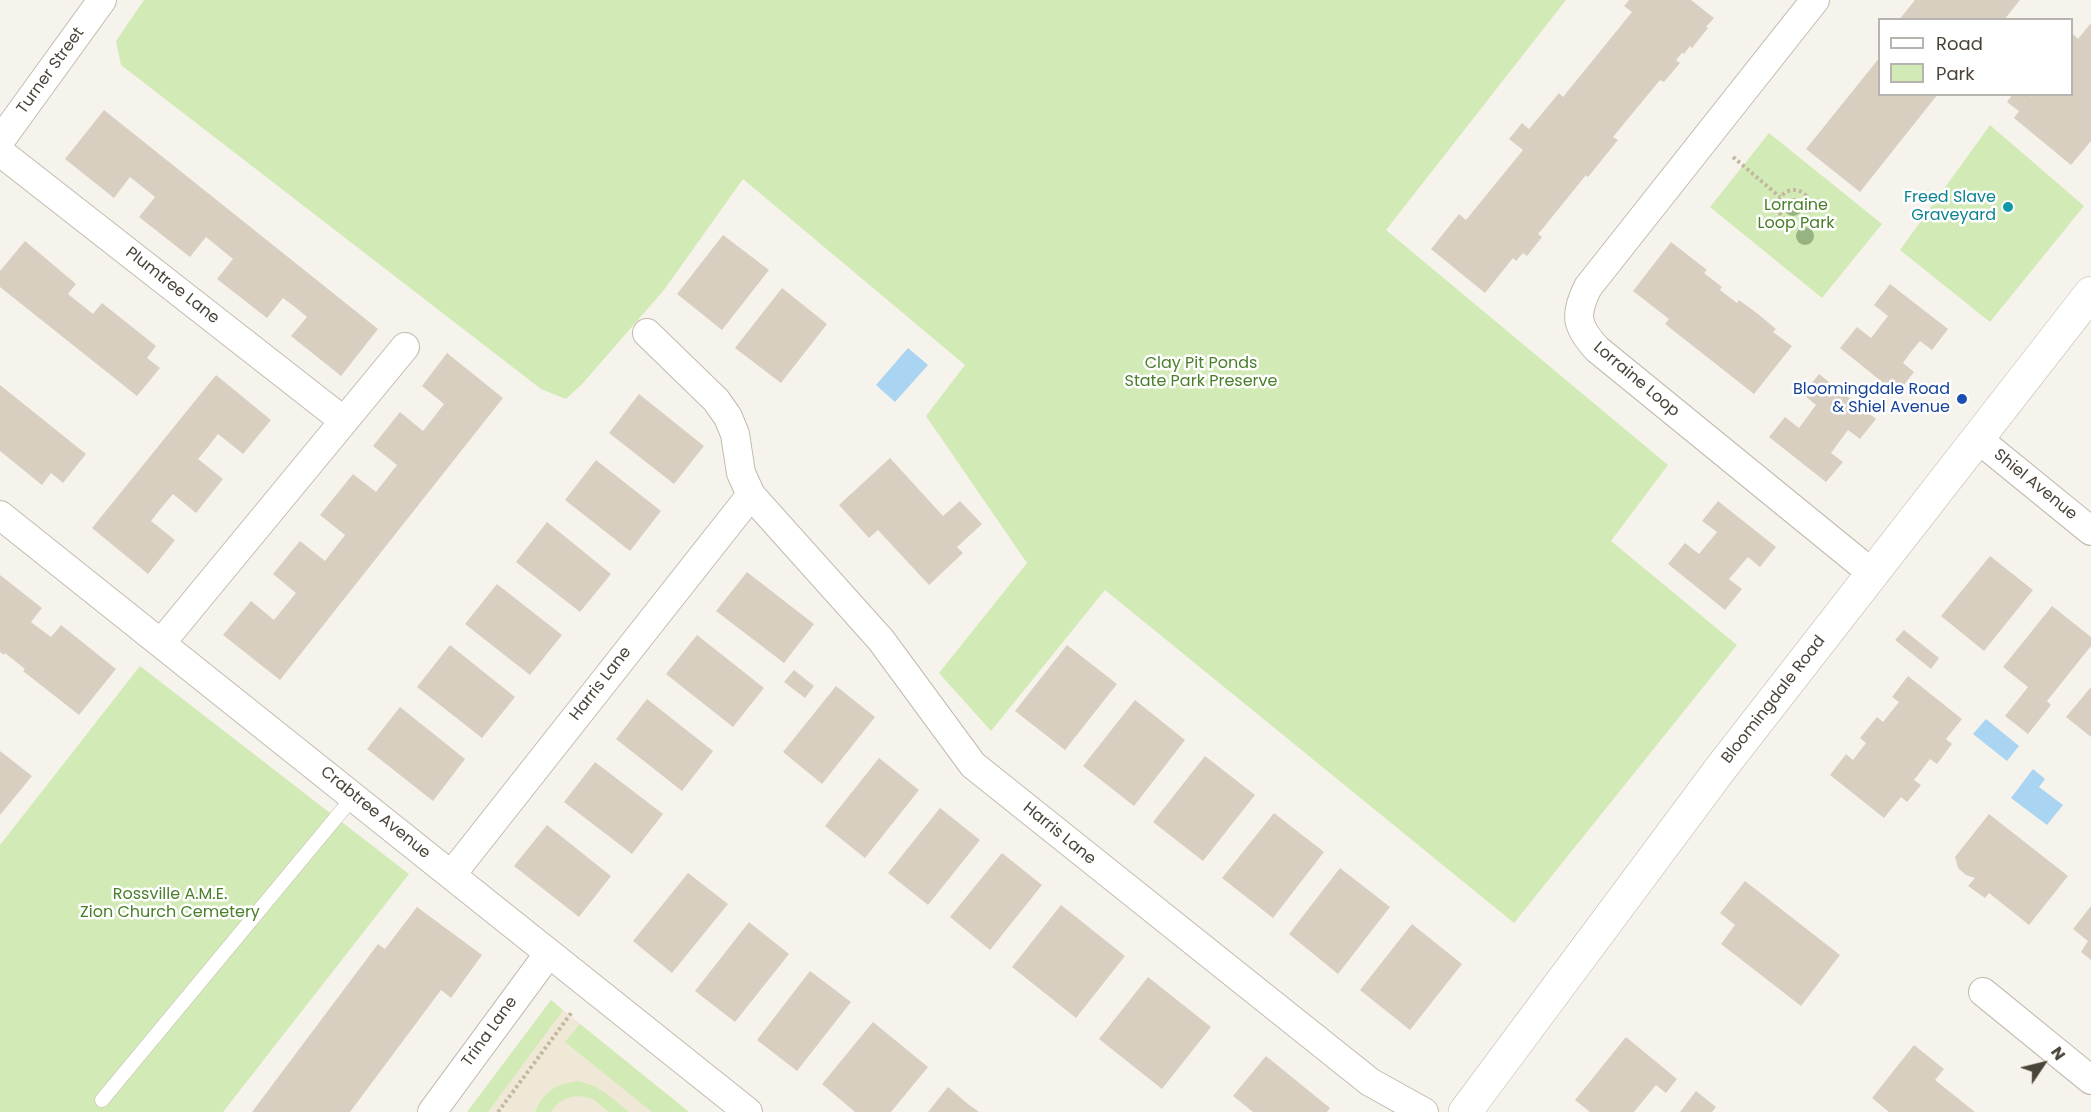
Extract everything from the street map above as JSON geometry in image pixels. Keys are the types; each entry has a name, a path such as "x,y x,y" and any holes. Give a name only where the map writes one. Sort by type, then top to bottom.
{"street":[{"name":"Turner Street","path":"0,141 102,0"},
{"name":"Lorraine Loop","path":"1815,0 1588,286 1580,302 1578,318 1584,335 1597,349 1873,574"},
{"name":"Plumtree Lane","path":"0,152 344,420"},
{"name":"Bloomingdale Road","path":"1465,1112 1721,768 2091,293"},
{"name":"Harris Lane","path":"647,333 716,400 728,417 735,434 741,473 751,495 881,640 973,765 1370,1082 1424,1112"},
{"path":"161,643 405,347"},
{"name":"Shiel Avenue","path":"1978,439 2091,531"},
{"name":"Harris Lane","path":"452,874 751,495"},
{"name":"Crabtree Avenue","path":"0,515 748,1112"},
{"name":"Trina Lane","path":"432,1112 549,953"},
{"path":"1983,992 2091,1080"}],"lane":[{"path":"102,1100 354,796"}],"path":[{"path":"1733,157 1780,197"},
{"path":"1789,190 1799,191 1807,198 1808,213 1801,220 1786,220 1778,207 1780,197 1789,190"},
{"path":"498,1112 573,1011"}],"shaded area":[{"path":"556,1005 563,1010 689,1112 477,1112"}],"green space":[{"name":"Clay Pit Ponds State Park Preserve","path":"144,0 1566,0 1386,230 1668,465 1611,541 1737,645 1514,923 1105,590 991,731 939,673 1027,563 926,416 965,365 743,179 664,290 583,383 566,399 541,389 121,65 116,41"},
{"path":"1990,125 2084,206 1990,322 1900,250"},
{"name":"Lorraine Loop Park","path":"1769,133 1882,224 1822,298 1710,207"},
{"name":"Rossville A.M.E. Zion Church Cemetery","path":"140,666 409,874 223,1112 0,1112 0,845"},
{"path":"551,1000 563,1010 488,1112 467,1112"},
{"path":"580,1024 689,1112 652,1112 565,1042"},
{"path":"578,1081 599,1089 629,1112 610,1112 594,1100 576,1096 559,1103 551,1112 535,1112 543,1098 552,1090 563,1084"}],"water":[{"path":"908,348 928,365 895,402 876,385"},
{"path":"1986,719 2019,746 2007,761 1973,734"},
{"path":"2033,769 2045,779 2039,787 2063,805 2047,825 2011,798"}],"building":[{"path":"1629,0 1691,0 1714,18 1692,48 1690,46 1676,60 1680,63 1664,82 1660,80 1613,137 1618,140 1538,234 1542,237 1527,256 1523,253 1516,261 1513,258 1485,293 1431,249 1459,214 1466,220 1523,150 1509,139 1522,123 1529,129 1559,93 1563,97 1632,12 1624,6"},
{"path":"1915,0 2020,0 2006,18 1901,18"},
{"path":"2091,23 2091,141 2071,165 2014,118 2019,111 2007,102 2012,96 2073,96 2073,34 2078,39"},
{"path":"1878,59 1878,96 1936,96 1860,192 1806,149"},
{"path":"104,110 378,329 341,376 291,336 307,317 295,307 283,298 267,318 217,279 233,259 206,237 190,257 139,217 155,197 130,177 114,198 65,159"},
{"path":"723,235 769,270 722,330 677,294"},
{"path":"25,241 76,284 68,294 93,314 102,303 156,346 147,358 160,368 137,396 0,287 0,271"},
{"path":"1671,242 1707,270 1704,273 1722,287 1720,290 1737,303 1739,300 1758,314 1776,329 1773,332 1792,346 1754,394 1665,324 1669,319 1633,291"},
{"path":"1890,284 1948,329 1932,350 1920,341 1910,353 1903,363 1914,372 1897,394 1840,348 1857,327 1871,338 1888,316 1874,305"},
{"path":"782,288 827,324 781,383 735,348"},
{"path":"447,353 503,398 280,680 223,635 251,601 274,620 296,593 273,574 300,541 325,561 345,535 320,515 353,474 376,492 397,465 373,446 400,412 423,431 444,404 422,386"},
{"path":"1819,374 1876,419 1860,439 1848,430 1831,453 1843,462 1826,482 1769,437 1785,417 1799,428 1816,405 1803,394"},
{"path":"216,375 271,420 243,454 218,434 198,459 223,479 196,513 173,494 162,507 151,521 175,540 148,574 92,528"},
{"path":"0,385 86,454 63,483 51,473 42,485 0,451"},
{"path":"639,394 704,446 674,484 609,433"},
{"path":"890,458 943,516 960,501 982,524 957,547 963,553 929,585 878,530 869,538 839,505"},
{"path":"596,460 661,511 630,551 565,500"},
{"path":"1718,501 1776,547 1760,567 1748,557 1729,579 1742,589 1725,610 1668,564 1685,543 1699,554 1717,532 1702,521"},
{"path":"547,522 611,574 580,612 516,562"},
{"path":"1990,556 2033,590 1984,651 1941,616"},
{"path":"747,572 814,624 784,663 716,611"},
{"path":"0,575 42,608 31,622 51,637 61,625 116,669 79,715 23,671 25,669 5,653 4,655 0,652"},
{"path":"497,584 562,635 530,675 465,624"},
{"path":"2052,606 2091,637 2091,646 2047,701 2051,705 2028,734 2005,716 2028,687 2003,667"},
{"path":"1904,630 1939,658 1931,669 1895,640"},
{"path":"697,635 764,688 733,727 666,674"},
{"path":"450,645 515,697 482,738 417,687"},
{"path":"1067,645 1117,684 1065,750 1015,711"},
{"path":"794,670 814,686 805,698 784,682"},
{"path":"1908,676 1962,719 1946,739 1952,744 1937,764 1930,759 1914,780 1921,785 1907,802 1901,797 1884,818 1830,775 1846,754 1853,760 1866,743 1860,738 1877,717 1883,722 1899,702 1892,697"},
{"path":"836,686 875,717 822,784 783,752"},
{"path":"2091,687 2091,737 2066,717"},
{"path":"647,699 713,751 682,791 616,739"},
{"path":"1135,700 1185,740 1134,806 1083,766"},
{"path":"400,707 465,759 433,801 367,749"},
{"path":"0,751 32,776 0,815"},
{"path":"1205,756 1255,795 1203,861 1153,822"},
{"path":"879,758 919,790 865,858 825,826"},
{"path":"595,762 663,814 632,854 564,802"},
{"path":"940,808 980,840 928,905 888,873"},
{"path":"1274,813 1324,852 1273,918 1222,878"},
{"path":"1989,814 2068,876 2029,925 1989,893 1985,898 1968,886 1975,878 1966,875 1958,868 1955,857"},
{"path":"547,825 611,876 579,917 514,866"},
{"path":"1002,853 1042,885 990,950 950,917"},
{"path":"1340,868 1390,907 1338,974 1289,934"},
{"path":"688,873 728,904 672,973 633,941"},
{"path":"1745,881 1840,955 1801,1006 1721,944 1735,925 1720,913"},
{"path":"1061,905 1125,956 1076,1018 1012,967"},
{"path":"2091,906 2091,960 2081,952 2088,941 2073,929"},
{"path":"417,907 482,955 451,998 441,990 350,1112 252,1112 378,944 385,949"},
{"path":"749,922 789,954 735,1022 695,991"},
{"path":"1412,924 1462,964 1410,1030 1360,990"},
{"path":"810,971 851,1002 797,1071 757,1040"},
{"path":"1148,977 1211,1027 1162,1089 1099,1039"},
{"path":"873,1022 928,1067 891,1112 855,1112 822,1084"},
{"path":"1626,1037 1677,1079 1666,1093 1656,1085 1634,1112 1590,1112 1575,1100"},
{"path":"1914,1045 1944,1069 1935,1080 1975,1112 1889,1112 1872,1098"},
{"path":"1266,1056 1330,1108 1327,1112 1253,1112 1233,1096"},
{"path":"948,1087 968,1104 979,1112 928,1112"},
{"path":"1696,1091 1716,1107 1712,1112 1680,1112"}],"place":[{"name":"Freed Slave Graveyard","path":"2008,207"},
{"name":"Bloomingdale Road & Shiel Avenue","path":"1962,399"}]}
